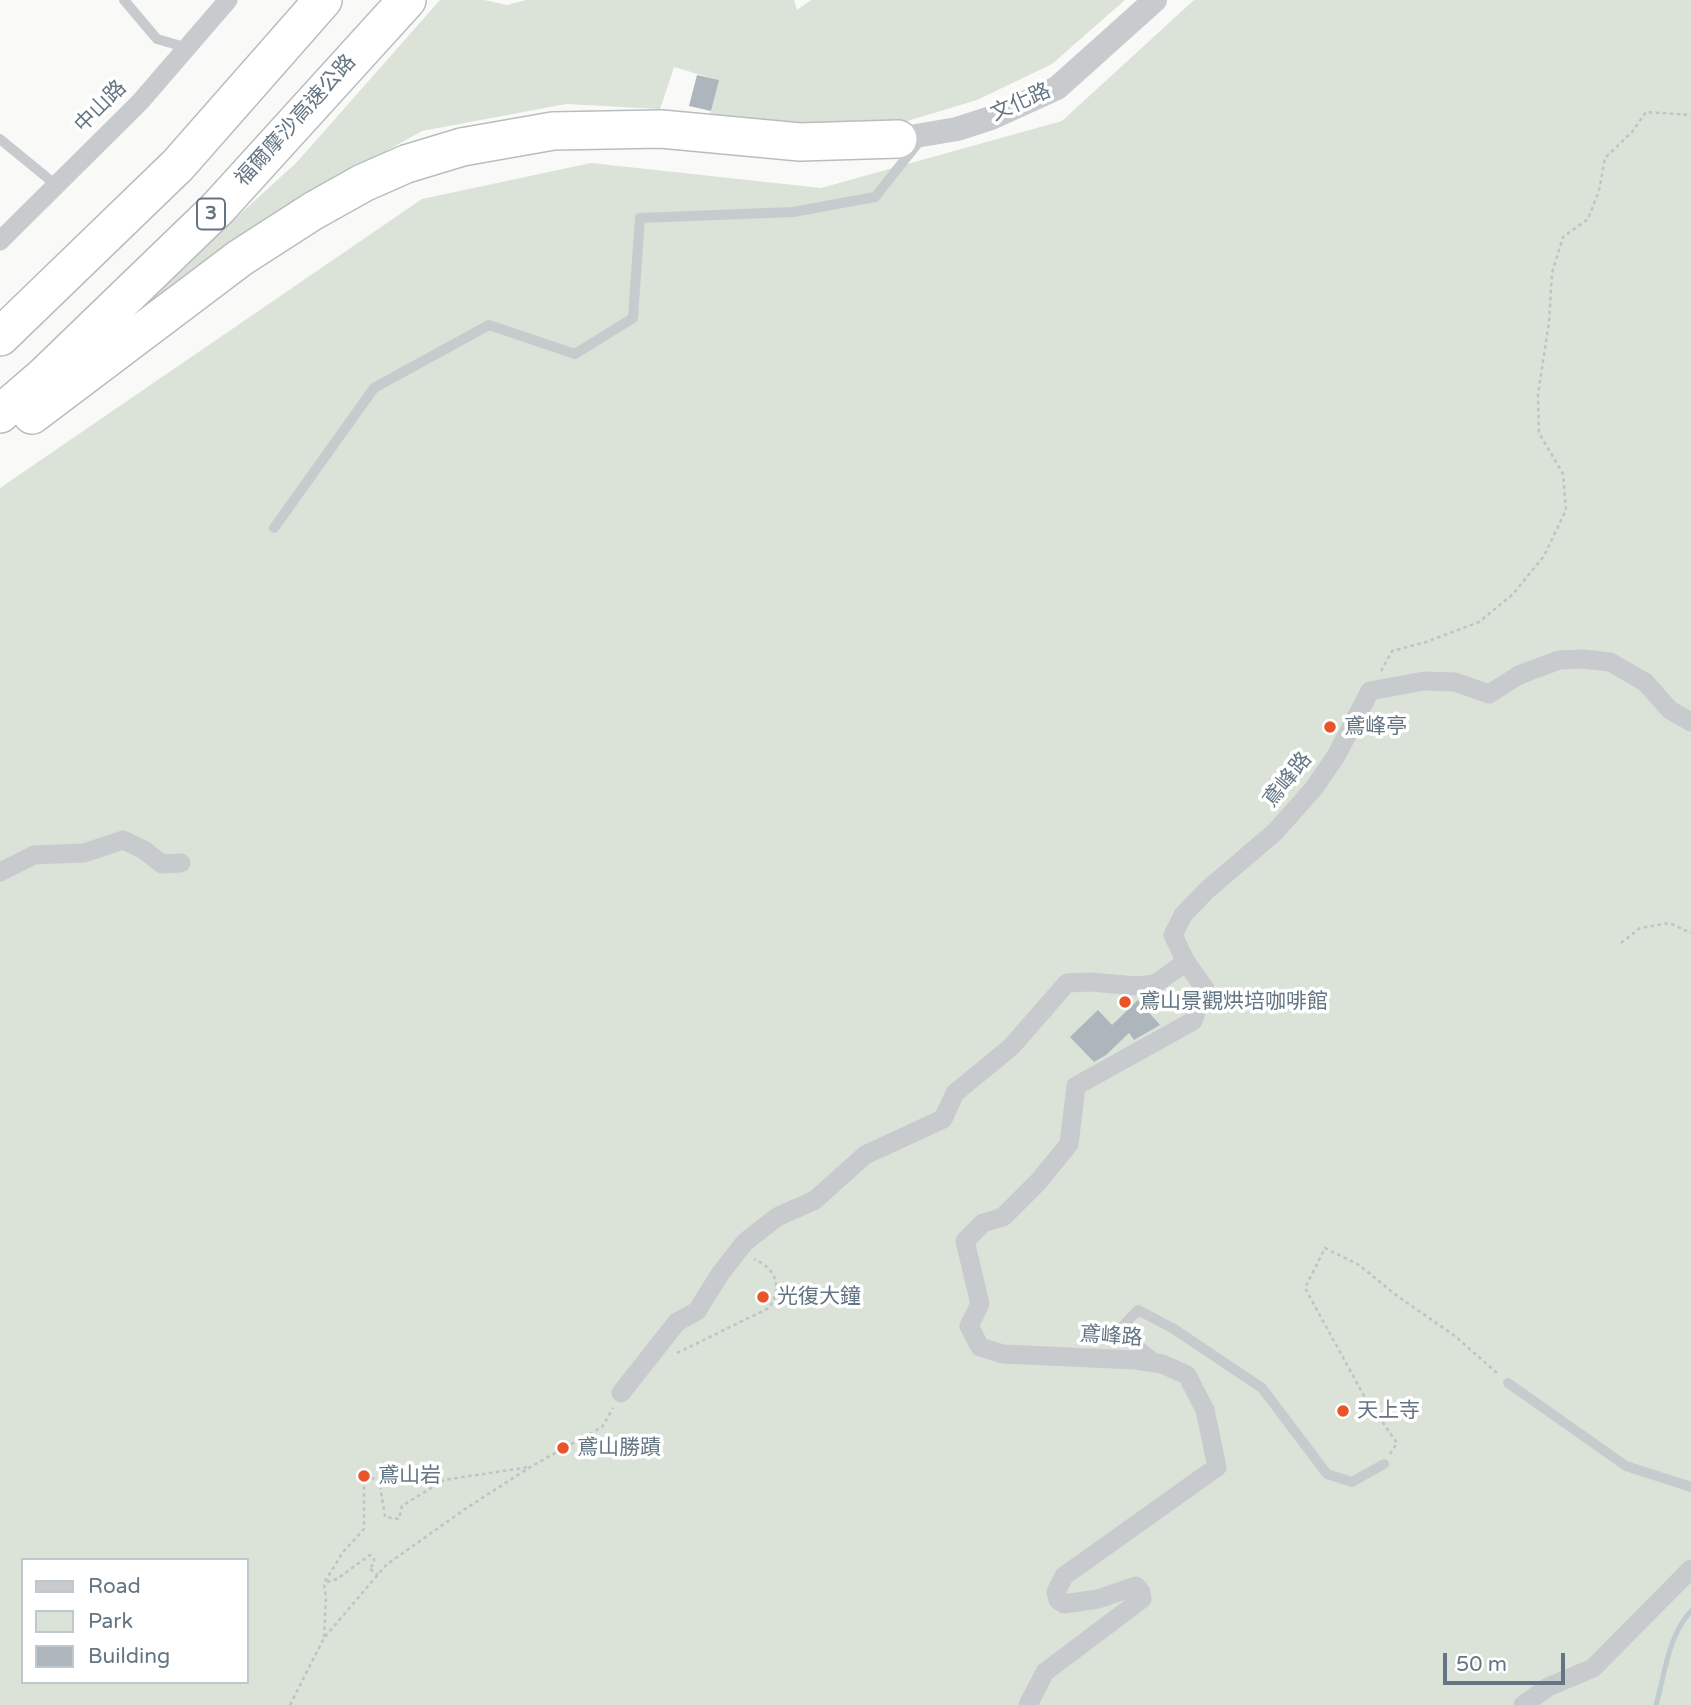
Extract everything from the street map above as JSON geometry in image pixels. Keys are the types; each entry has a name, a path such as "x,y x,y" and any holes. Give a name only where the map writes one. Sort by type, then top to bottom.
{"highway":[{"path":"0,337 178,165 323,0"},
{"name":"福爾摩沙高速公路","path":"0,414 44,376 218,208 407,0"},
{"path":"0,439 240,258 313,211 363,183 460,141 553,131 661,129 800,142 903,141"}],"street":[{"name":"中山路","path":"0,241 140,102 229,0"},
{"name":"文化路","path":"903,141 991,118 1057,88 1155,0"},
{"path":"1370,691 1424,681 1455,682 1489,694 1519,675 1559,660 1610,662 1645,682 1670,710 1691,722"},
{"name":"鳶峰路","path":"1028,1705 1045,1672 1142,1599 1136,1586 1098,1599 1064,1604 1058,1600 1056,1591 1064,1576 1217,1466 1205,1410 1187,1375 1162,1364 1136,1360 1003,1354 980,1347 969,1326 980,1304 965,1241 983,1223 1003,1217 1039,1181 1069,1144 1076,1086 1193,1021 1205,989 1186,962 1173,935 1183,915 1275,832 1314,789 1336,756 1370,691"},
{"path":"0,872 34,855 84,853 123,840 144,850 162,864 181,863"},
{"path":"621,1393 677,1322 697,1311 724,1268 745,1242 777,1217 815,1200 865,1155 943,1119 954,1093 1011,1046 1067,983 1136,986 1155,984 1186,962"},
{"path":"1522,1705 1548,1687 1593,1668 1691,1569"}],"lane":[{"path":"124,0 157,39 188,48"},
{"path":"664,118 732,124"},
{"path":"517,126 566,119"},
{"path":"274,528 374,388 489,325 575,354 633,318 640,218 793,212 874,197 903,141 891,132 828,130"},
{"path":"0,139 56,186"},
{"path":"667,140 804,153"},
{"path":"1162,1364 1119,1329 1138,1310 1174,1329 1262,1388 1327,1474 1352,1482 1384,1464"},
{"path":"1508,1383 1626,1466 1691,1487"}],"path":[{"path":"1370,691 1392,651 1426,642 1479,622 1513,594 1544,556 1566,510 1563,474 1539,433 1538,394 1549,323 1552,272 1563,237 1588,219 1599,191 1605,158 1632,132 1646,112 1691,114"},
{"path":"1621,943 1640,928 1669,923 1691,933"},
{"path":"1384,1464 1396,1443 1363,1394 1305,1288 1325,1248 1359,1265 1396,1296 1455,1336 1508,1383"},
{"path":"643,1365 707,1339 769,1308 777,1297 776,1280 767,1265 755,1259 724,1268"},
{"path":"290,1705 324,1638 386,1565 532,1466 602,1427 621,1393"},
{"path":"324,1638 324,1583 342,1552 364,1529 364,1476 379,1480 385,1517 399,1519 402,1506 444,1480 532,1466"},
{"path":"324,1583 337,1579 370,1555 374,1564 369,1568 378,1575"}],"green space":[{"path":"440,0 484,0 507,5 526,0 794,0 797,10 811,0 1125,0 1052,64 977,100 907,121 799,123 710,116 718,80 674,67 660,109 566,104 422,131 341,176 154,314 155,292 297,162"},
{"path":"1194,0 1691,0 1691,1705 0,1705 0,488 422,199 591,163 821,188 1062,121"}],"building":[{"path":"697,75 719,80 711,111 689,106"},
{"path":"1138,1000 1160,1025 1134,1040 1129,1033 1106,1055 1094,1062 1070,1037 1098,1010 1112,1025"}],"waterway":[{"path":"1656,1705 1672,1643 1691,1611"}],"place":[{"name":"鳶峰亭","path":"1330,727"},
{"name":"鳶山景觀烘培咖啡館","path":"1125,1002"},
{"name":"光復大鐘","path":"763,1297"},
{"name":"天上寺","path":"1343,1411"},
{"name":"鳶山勝蹟","path":"563,1448"},
{"name":"鳶山岩","path":"364,1476"}]}
